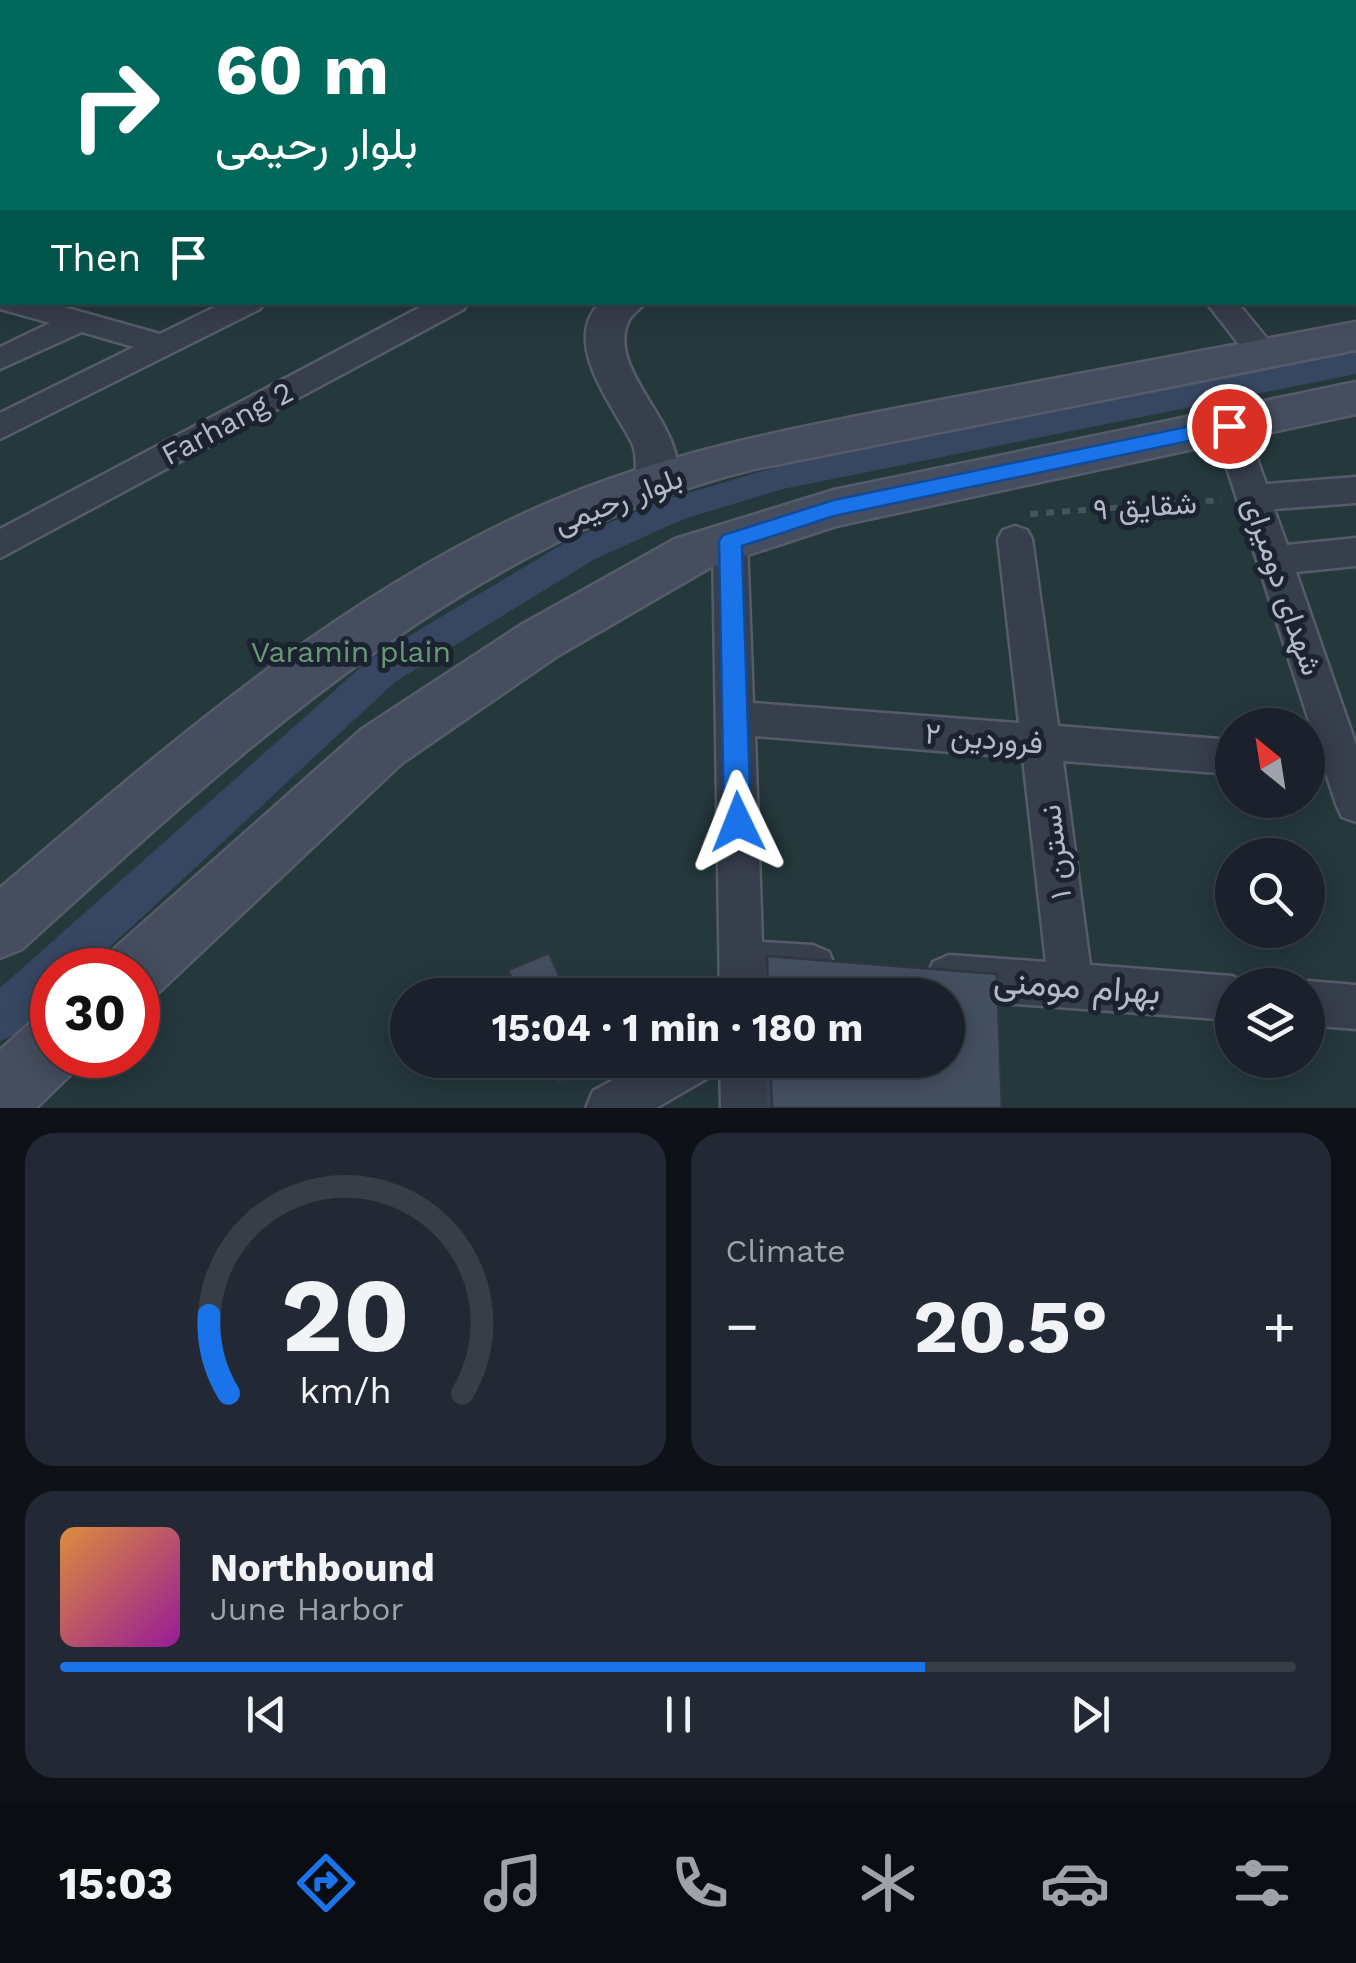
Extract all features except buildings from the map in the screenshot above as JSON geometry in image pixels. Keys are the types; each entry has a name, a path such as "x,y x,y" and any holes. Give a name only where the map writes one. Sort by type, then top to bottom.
{"main road":[{"name":"بلوار رحیمی","path":"0,928 122,820 362,630 484,555 656,479 788,446 1356,336"},
{"path":"160,949 382,746 540,640 693,553 834,508 1356,398"},
{"path":"0,1096 30,1068"}],"street":[{"path":"26,305 70,313 166,346"},
{"path":"0,427 244,305"},
{"name":"Farhang 2","path":"0,545 448,305"},
{"path":"625,305 610,315 606,352 629,404 656,449 656,479"},
{"path":"1223,305 1264,354"},
{"path":"0,359 70,313"},
{"name":"شهدای دومیرای","path":"1229,426 1336,766 1356,804"},
{"path":"1253,498 1356,490"},
{"name":"نسترن ۱","path":"1015,539 1071,986"},
{"path":"730,541 741,978 858,970"},
{"path":"1274,560 1356,552"},
{"name":"فروردین ۲","path":"735,718 1215,756"},
{"name":"بهرام مومنی","path":"916,974 1215,997"},
{"path":"1325,1004 1356,1007"},
{"path":"610,1108 664,1078"},
{"path":"744,1078 745,1108"}],"path":[{"name":"شقایق ۹","path":"1015,539 1018,515 1253,498"}],"green space":[{"name":"Varamin plain","path":"0,305 1356,305 1356,1108 0,1108"}],"waterway":[{"path":"77,948 382,671 583,549 673,510 783,477 1356,363"},
{"path":"0,1018 30,990"}],"route":[{"path":"738,822 730,541 834,508 1229,426"}]}
